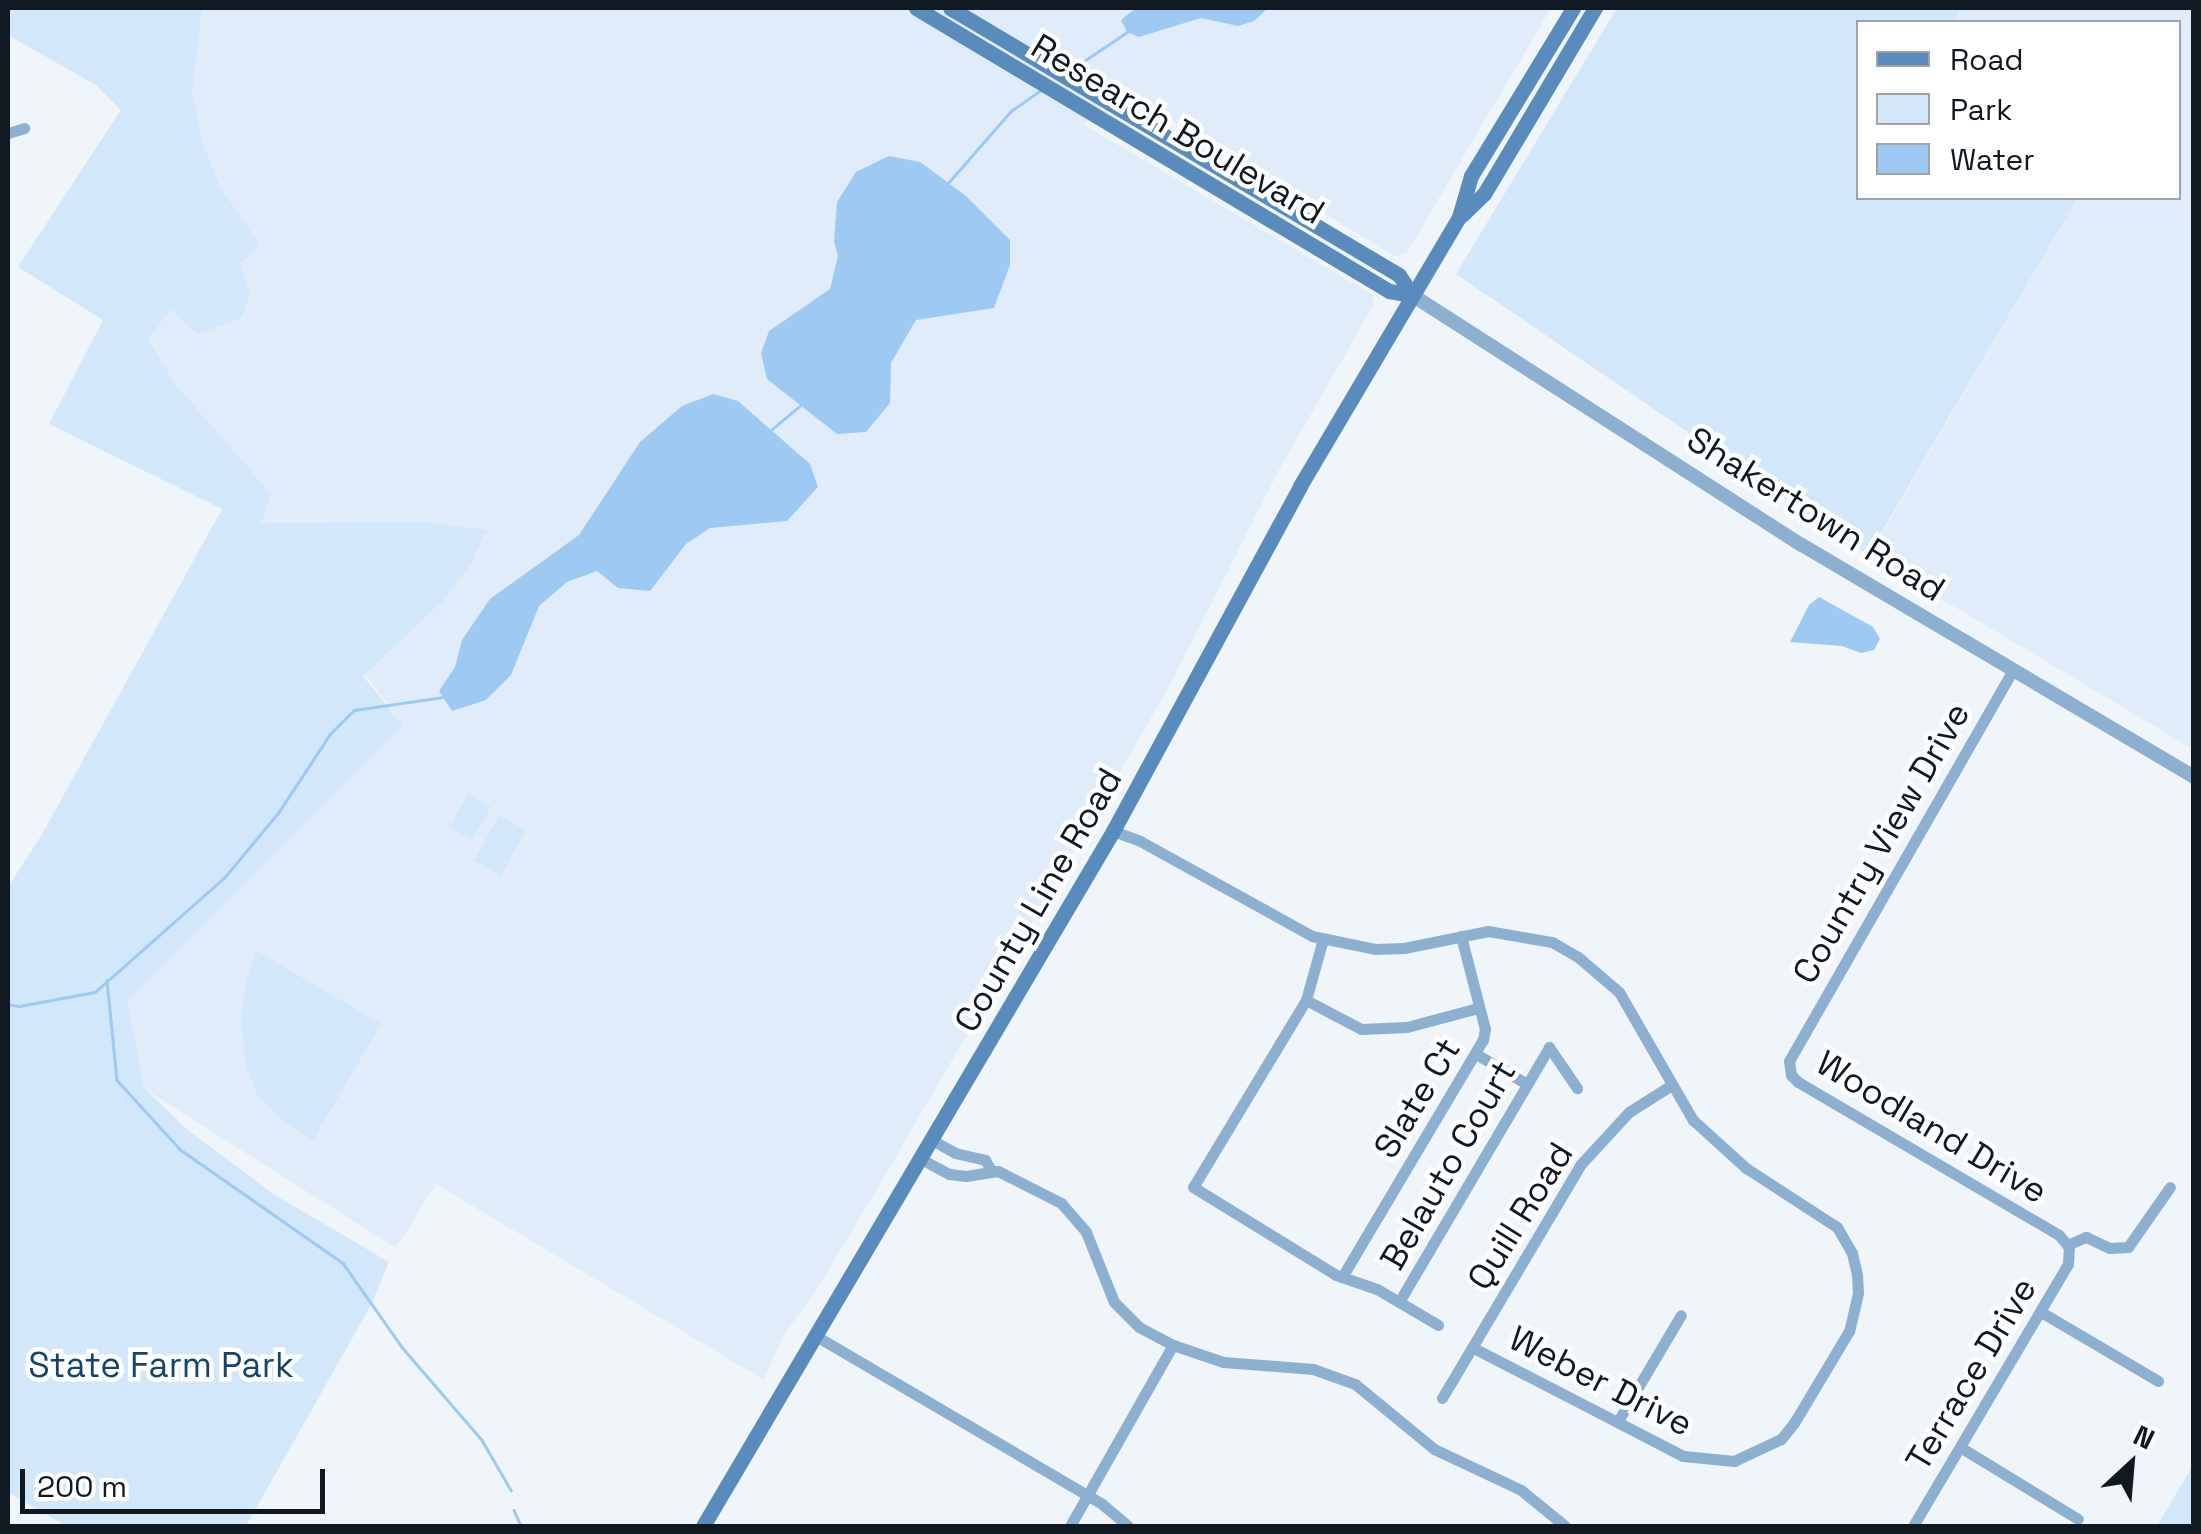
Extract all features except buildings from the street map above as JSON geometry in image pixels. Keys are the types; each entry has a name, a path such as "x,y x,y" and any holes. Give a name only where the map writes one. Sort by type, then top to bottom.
{"main road":[{"name":"Research Boulevard","path":"916,8 1388,291 1412,295"},
{"name":"Research Boulevard","path":"950,8 1399,274 1412,295"},
{"path":"1459,218 1471,176 1572,8"},
{"path":"1412,295 1459,218 1484,194 1594,8"},
{"name":"County Line Road","path":"703,1526 1113,831 1300,486 1412,295"}],"street":[{"path":"8,133 24,128"},
{"name":"Shakertown Road","path":"1412,295 1802,546 2194,777"},
{"name":"Country View Drive","path":"1796,1044 2013,670"},
{"name":"Weber Drive","path":"1113,831 1140,841 1282,922 1323,938 1375,948 1404,948 1488,931 1552,942 1598,970 1630,1008 1692,1120 1720,1149 1837,1227 1852,1253 1858,1292 1849,1331 1781,1439 1758,1454 1734,1461 1683,1456 1472,1347"},
{"name":"Slate Ct","path":"1342,1277 1476,1054 1485,1029 1461,936"},
{"path":"1323,938 1306,1000 1194,1187 1342,1277 1399,1302 1438,1325"},
{"path":"1306,1000 1361,1029 1407,1026 1478,1008"},
{"name":"Woodland Drive","path":"1796,1044 1789,1061 1791,1075 1798,1082 2059,1235 2068,1246"},
{"name":"Belauto Court","path":"1399,1302 1549,1047 1577,1088"},
{"path":"1476,1054 1527,1084"},
{"name":"Quill Road","path":"1442,1398 1581,1164 1629,1112 1670,1086"},
{"path":"932,1140 954,1154 984,1160 992,1170 1021,1181 1072,1213 1086,1232 1114,1302 1140,1327 1172,1345 1223,1362 1313,1370 1355,1384 1434,1449 1521,1490 1566,1526"},
{"path":"920,1159 949,1174 982,1175 992,1170"},
{"path":"2068,1246 2086,1237 2110,1248 2128,1247 2170,1187"},
{"name":"Terrace Drive","path":"1913,1526 2068,1264 2068,1246"},
{"path":"2040,1312 2158,1381"},
{"path":"1618,1421 1680,1315"},
{"path":"816,1336 1086,1496 1129,1526"},
{"path":"1070,1526 1172,1345"},
{"path":"1960,1447 2078,1519"}],"shaded area":[{"path":"8,8 1551,8 1406,254 1394,256 1121,89 1084,125 1373,295 1373,306 1280,468 1170,685 818,1288 783,1336 764,1380 436,1184 396,1248 143,1088 127,1001 403,725 103,319 18,267 121,110 96,85 8,35"},
{"path":"1962,8 2193,8 2193,749 1869,556 2077,200 2181,200 2181,20 1954,20"}],"green space":[{"name":"State Farm Park","path":"8,8 202,8 192,92 203,145 221,188 260,245 240,264 250,293 242,318 197,334 171,309 148,340 176,385 271,494 261,523 424,522 486,530 472,562 445,599 363,676 403,725 127,1001 144,1088 189,1131 275,1195 389,1262 371,1305 246,1526 66,1526 8,1492 8,887 41,836 222,509 49,424 103,320 18,267 121,110 96,85 8,35"},
{"path":"1617,8 1962,8 1954,20 1856,20 1856,200 2077,200 1868,555 1456,274"},
{"path":"468,794 491,807 472,840 450,827"},
{"path":"499,815 526,830 501,876 474,860"},
{"path":"257,951 381,1024 313,1140 278,1117 258,1096 246,1066 241,1024 245,985"},
{"path":"2193,1465 2193,1526 2157,1526"}],"water":[{"path":"1136,8 1268,8 1254,21 1238,26 1201,18 1139,37 1127,32 1121,20"},
{"path":"889,156 920,162 966,196 1010,240 1010,265 994,308 916,320 891,363 890,403 866,432 837,434 767,379 761,353 769,331 830,289 838,256 834,242 837,202 856,172"},
{"path":"713,394 738,401 810,464 818,487 787,521 710,528 686,544 650,591 618,588 597,571 567,582 539,606 511,675 486,700 452,711 439,691 455,667 462,640 490,599 579,535 640,442 682,406"},
{"path":"1819,597 1873,627 1880,639 1874,650 1861,653 1842,646 1790,642 1809,605"}],"waterway":[{"path":"1069,71 1127,32"},
{"path":"948,183 1011,111 1042,89"},
{"path":"771,430 801,405"},
{"path":"8,1004 19,1006 95,992 224,878 278,813 330,734 354,710 443,697"},
{"path":"107,980 117,1080 181,1150 343,1263 402,1347 482,1440 511,1490"},
{"path":"514,1510 521,1526"}]}
